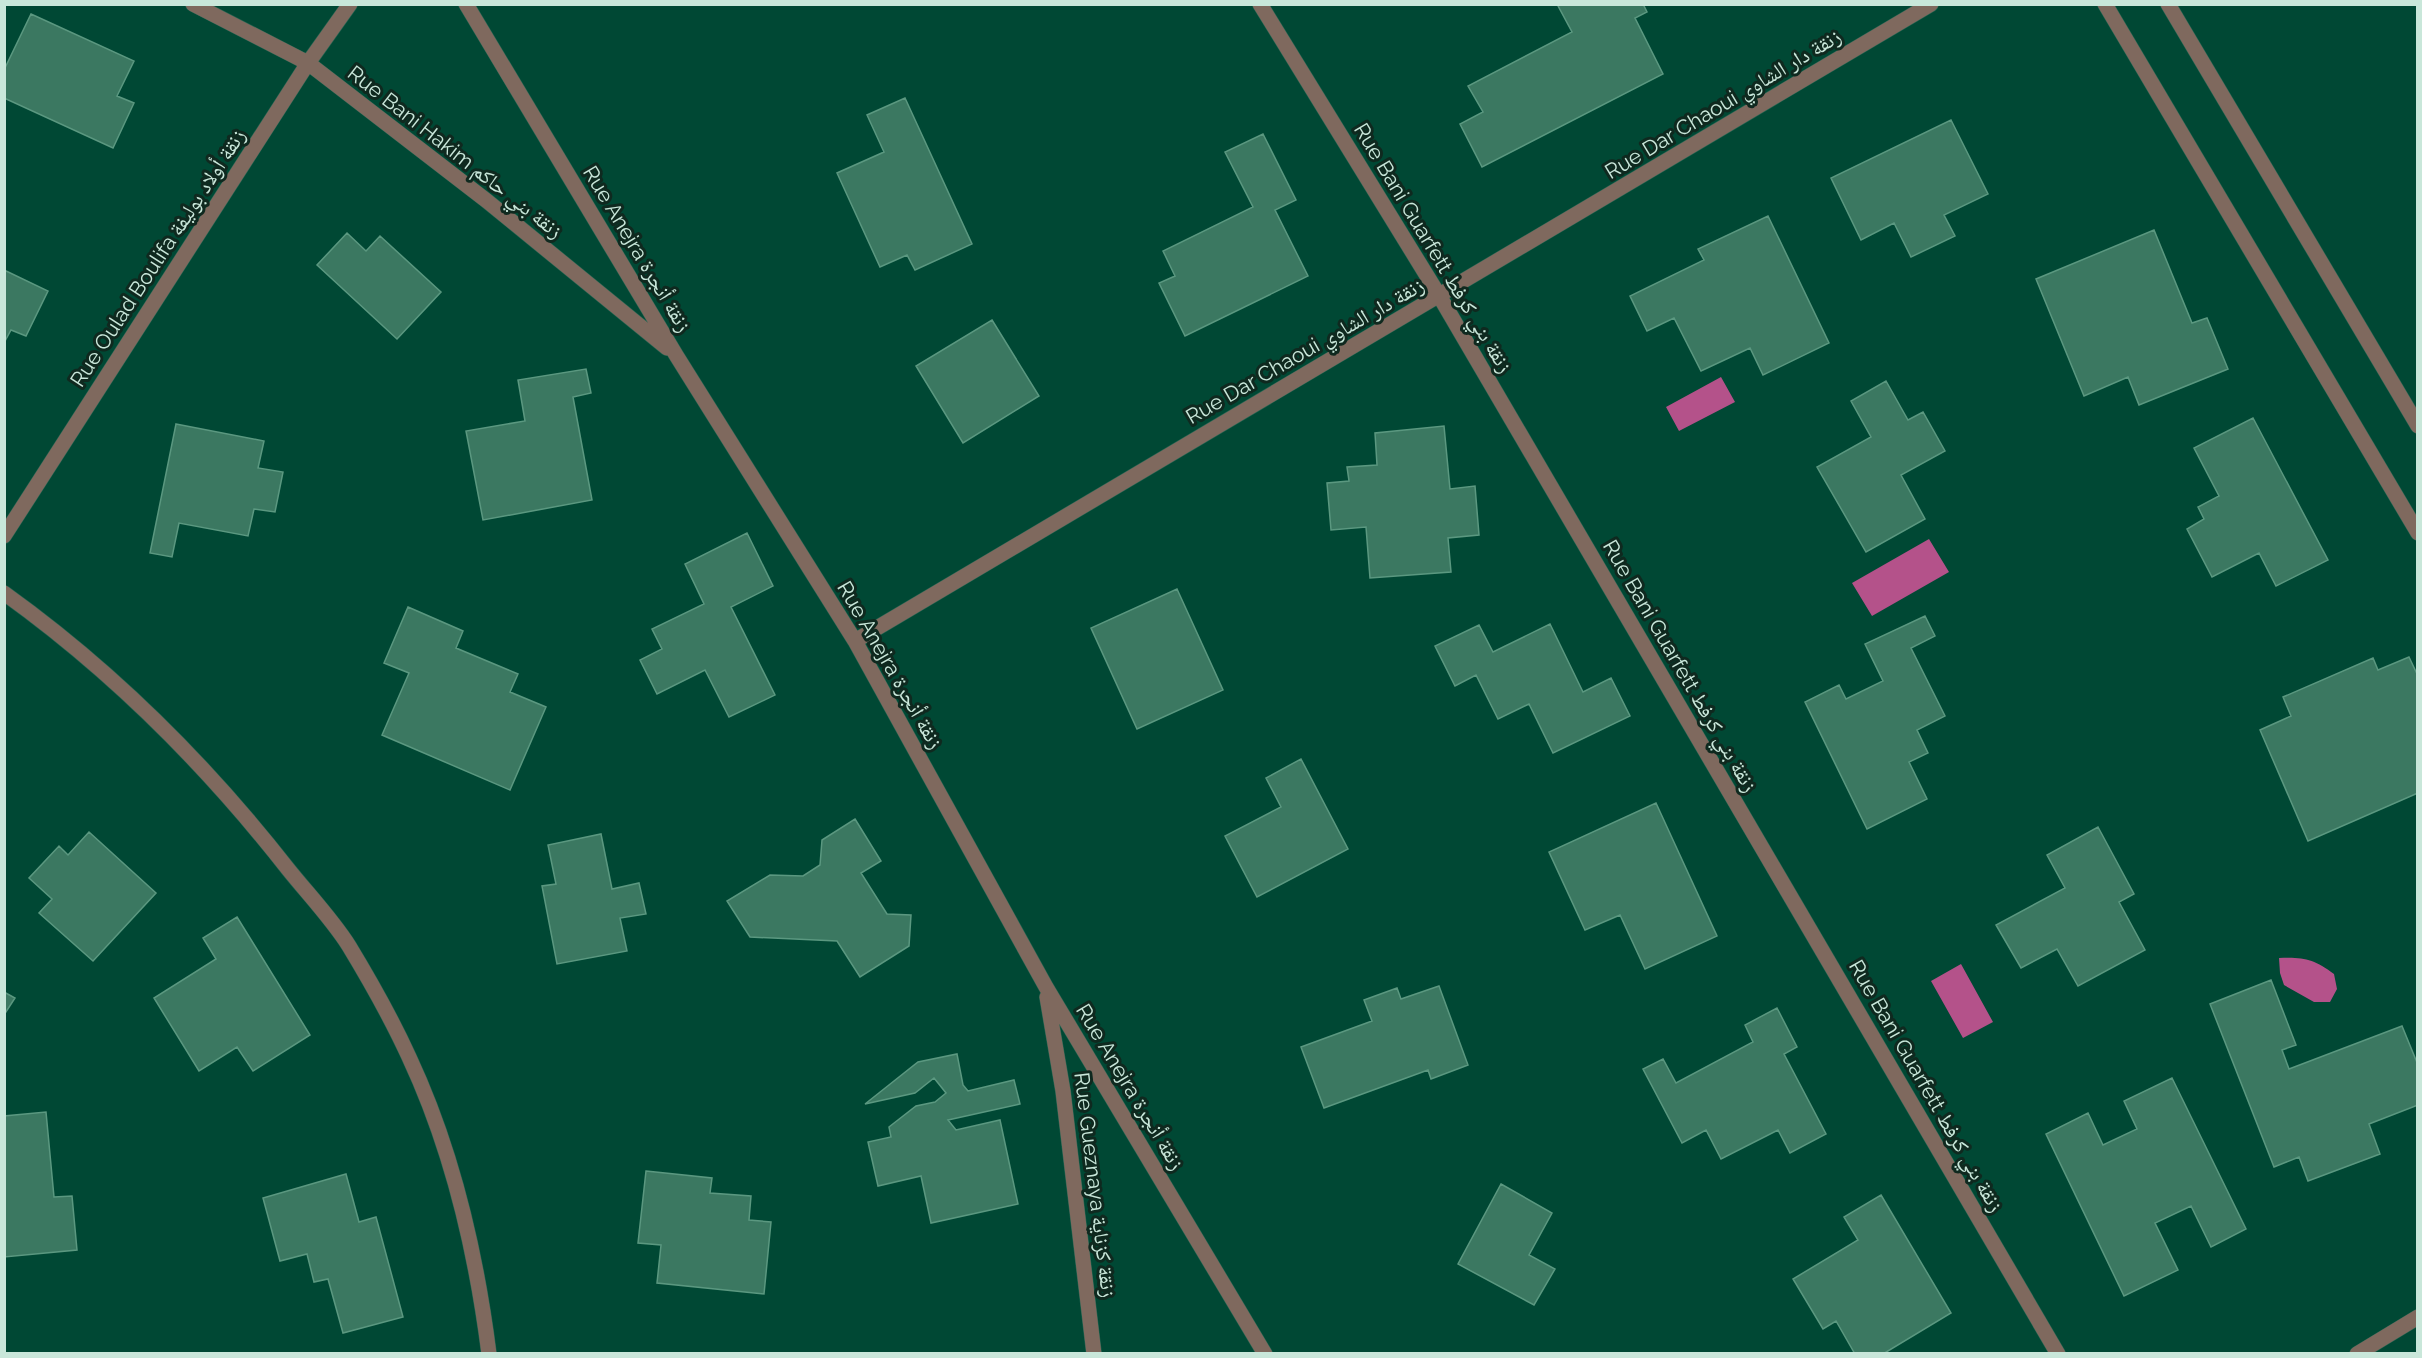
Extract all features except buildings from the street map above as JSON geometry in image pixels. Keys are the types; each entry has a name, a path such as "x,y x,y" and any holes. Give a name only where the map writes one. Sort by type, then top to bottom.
{"street":[{"name":"Rue Bani Hakim زنقة بني حاكم","path":"193,4 308,63 487,201 676,355"},
{"name":"Rue Oulad Boulifa زنقة أولاد بوليفة","path":"4,536 308,63 350,4"},
{"name":"Rue Anejra زنقة أنجرة","path":"466,4 676,355 855,641 1046,987 1265,1353"},
{"name":"Rue Bani Guarfett زنقة بني كرفط","path":"1260,4 1440,297 2058,1353"},
{"name":"Rue Dar Chaoui زنقة دار الشاوي","path":"855,641 1440,297 1931,4"},
{"path":"2105,4 2418,533"},
{"path":"2168,4 2418,426"},
{"path":"4,593 52,627 146,709 241,808 348,945 409,1056 435,1119 461,1197 489,1353"},
{"name":"Rue Gueznaya زنقة كزناية","path":"1046,987 1063,1091 1094,1353"},
{"path":"2357,1353 2418,1317"}],"shaded area":[{"path":"1721,377 1735,402 1679,431 1666,407"},
{"path":"1929,539 1949,572 1872,616 1852,583"},
{"path":"2279,958 2308,960 2334,974 2337,989 2330,1002 2314,1002 2284,985"},
{"path":"1961,964 1993,1022 1963,1038 1931,981"}]}
